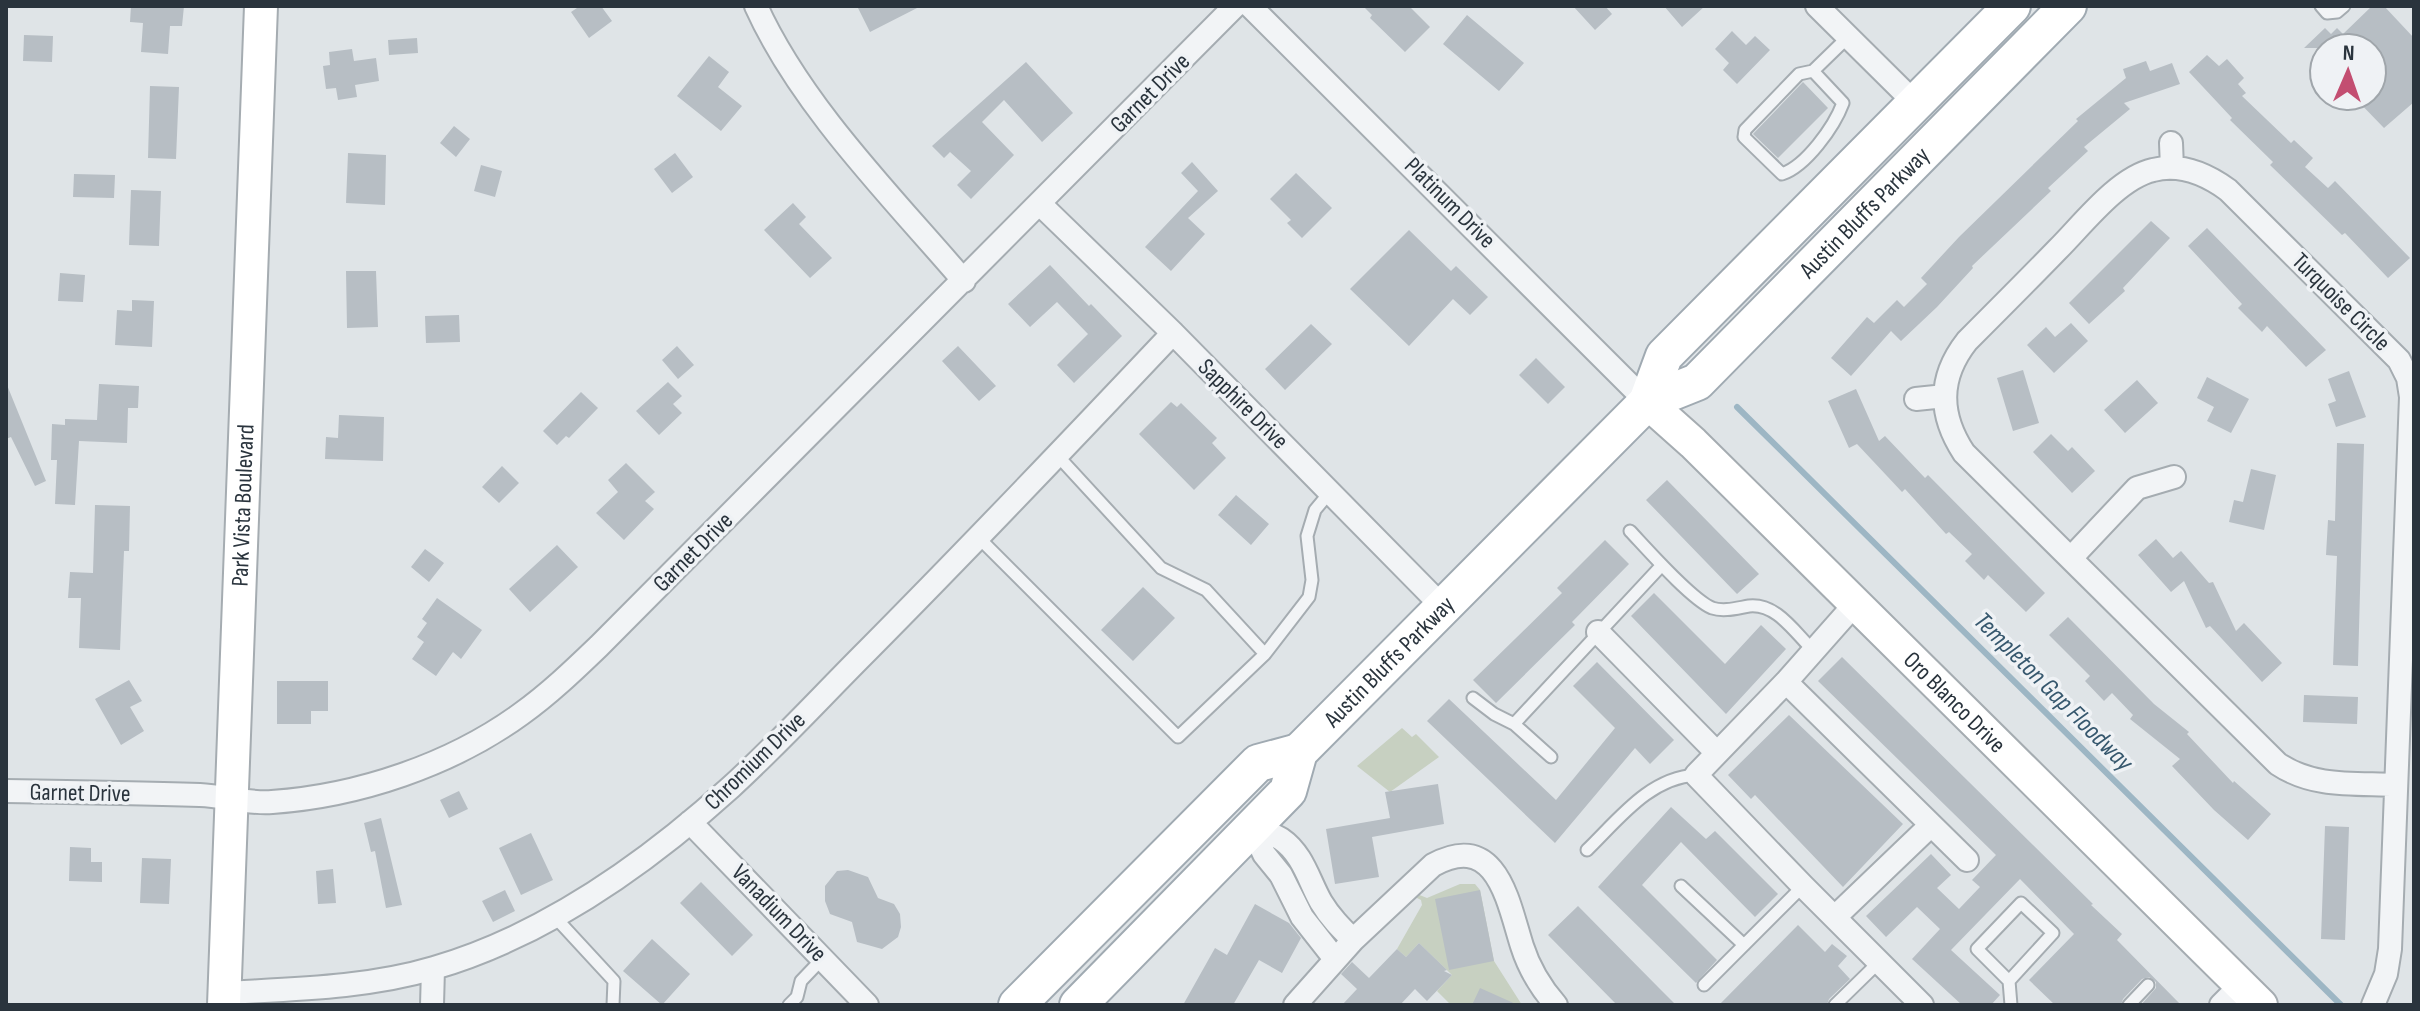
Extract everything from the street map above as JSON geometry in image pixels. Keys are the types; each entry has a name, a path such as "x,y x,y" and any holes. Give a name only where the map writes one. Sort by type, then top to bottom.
{"main road":[{"name":"Austin Bluffs Parkway","path":"1078,1005 1288,791 1299,752 1647,402 1664,356 2012,6"},
{"name":"Austin Bluffs Parkway","path":"1647,402 1693,385 2068,6"},
{"path":"1017,1005 1258,763 1299,752"}],"street":[{"name":"Park Vista Boulevard","path":"224,999 261,6"},
{"path":"756,6 781,54 846,143 964,281"},
{"name":"Garnet Drive","path":"6,791 205,795 269,802 301,799 381,781 426,765 475,742 521,715 599,646 1235,6"},
{"name":"Platinum Drive","path":"1250,6 1647,402"},
{"path":"1817,6 1915,103"},
{"path":"2171,143 2172,168 2151,170 2117,189 1967,341 1953,359 1945,396 1952,434 1964,453 2278,764 2296,776 2312,781 2396,785"},
{"name":"Turquoise Circle","path":"2172,168 2210,177 2228,190 2399,360 2408,378 2411,397 2390,949 2386,974 2373,1005"},
{"name":"Sapphire Drive","path":"1040,204 1173,333 1443,607"},
{"name":"Chromium Drive","path":"224,999 346,984 433,969 488,948 554,915 640,861 732,786 978,537 1173,333"},
{"path":"1916,399 1945,396"},
{"name":"Oro Blanco Drive","path":"1647,402 1693,443 1855,604 2241,998"},
{"path":"2071,558 2137,488 2174,477"},
{"path":"1855,604 1786,682 1696,775 1922,1005"},
{"path":"1598,632 1717,753"},
{"path":"1786,682 1967,860"},
{"name":"Vanadium Drive","path":"690,822 867,1005"},
{"path":"1835,917 1930,826"},
{"path":"1252,828 1281,839 1292,849 1303,863 1319,900 1333,921 1353,940"},
{"path":"1252,828 1302,917 1335,959"},
{"path":"1295,1005 1353,940 1433,865 1448,856 1464,854 1493,869 1511,900 1522,947 1531,968 1544,992 1556,1005"},
{"path":"432,1005 433,969"}],"lane":[{"path":"2321,6 2327,13 2337,12 2344,6"},
{"path":"1813,71 1843,103 1835,124 1793,170 1782,174 1744,137 1745,130 1799,74 1813,71 1848,37"},
{"path":"1057,455 1161,568 1206,590 1265,654"},
{"path":"978,537 1178,737 1265,654 1309,597 1312,580 1307,536 1315,510 1330,492"},
{"path":"1630,531 1708,606 1719,610 1768,607 1813,650"},
{"path":"1514,724 1662,565"},
{"path":"1473,698 1514,724 1551,757"},
{"path":"1587,850 1650,790 1681,776 1696,775"},
{"path":"1681,886 1744,945"},
{"path":"1704,985 1803,886"},
{"path":"2009,981 2053,933 2021,903 1977,949 2009,981 2011,1005"},
{"path":"554,915 614,981 613,1005"},
{"path":"797,1002 801,981 822,959"},
{"path":"1835,1005 1879,962"},
{"path":"2129,1005 2148,985"}],"green space":[{"path":"1402,728 1412,737 1416,734 1439,757 1390,792 1357,766"},
{"path":"1460,884 1475,884 1480,890 1494,961 1522,1005 1451,1005 1437,991 1452,975 1419,943 1406,957 1397,949 1422,905 1421,900 1415,897 1417,894 1427,898"}],"building":[{"path":"131,6 184,6 182,26 170,26 168,54 141,52 143,23 130,22"},
{"path":"580,6 601,6 612,21 589,38 571,12"},
{"path":"857,6 921,6 870,32"},
{"path":"1363,6 1409,6 1430,27 1405,52 1370,18 1372,15"},
{"path":"1573,6 1605,6 1612,14 1595,30"},
{"path":"1664,6 1705,6 1682,27"},
{"path":"2372,6 2384,6 2414,38 2414,102 2384,128 2368,112 2388,112 2388,32 2345,32"},
{"path":"1467,15 1524,63 1499,91 1443,44"},
{"path":"1732,31 1746,45 1755,36 1770,50 1737,84 1723,70 1729,63 1715,49"},
{"path":"24,35 53,36 52,62 23,61"},
{"path":"417,38 418,53 389,55 388,40"},
{"path":"352,49 354,61 376,58 379,81 355,85 357,97 338,100 336,88 326,89 323,66 330,65 329,52"},
{"path":"2207,55 2219,66 2227,59 2244,78 2238,84 2246,93 2242,96 2291,143 2294,140 2313,158 2305,167 2328,188 2335,181 2410,258 2388,278 2345,233 2342,235 2270,165 2273,162 2230,120 2232,118 2189,72"},
{"path":"709,56 729,72 718,87 742,106 721,131 677,96"},
{"path":"2146,61 2150,71 2172,63 2180,84 2124,103 2130,109 2084,147 2088,151 2048,188 2051,191 1972,266 1937,307 1901,341 1891,331 1851,376 1831,358 1867,317 1874,323 1897,300 1904,307 1927,284 1921,278 1959,237 2078,121 2076,119 2126,78 2123,69"},
{"path":"1026,62 1073,113 1042,142 1004,100 982,122 1014,155 971,199 957,185 971,171 950,152 944,158 932,146"},
{"path":"1803,82 1828,108 1778,158 1753,134"},
{"path":"150,86 179,87 176,159 148,158"},
{"path":"454,126 470,139 456,157 440,143"},
{"path":"348,153 386,155 385,205 346,203"},
{"path":"675,153 693,177 672,193 654,169"},
{"path":"1192,162 1218,191 1188,218 1205,234 1171,271 1145,247 1198,191 1181,173"},
{"path":"481,165 502,171 495,197 474,191"},
{"path":"1296,173 1332,208 1302,238 1287,223 1291,220 1270,199"},
{"path":"74,174 115,175 114,198 73,197"},
{"path":"131,190 161,191 159,246 129,245"},
{"path":"793,203 806,217 799,224 832,258 810,278 764,230"},
{"path":"2151,221 2170,238 2123,288 2125,291 2089,324 2069,303"},
{"path":"2207,228 2326,350 2306,367 2267,326 2262,332 2238,308 2242,304 2188,246"},
{"path":"1409,230 1451,271 1456,266 1488,297 1470,315 1453,299 1409,346 1350,289"},
{"path":"1050,265 1122,336 1074,383 1057,365 1088,334 1057,302 1030,327 1008,304"},
{"path":"346,271 376,271 378,327 347,328"},
{"path":"60,273 85,275 83,302 58,301"},
{"path":"132,300 154,301 152,347 115,345 117,310 132,311"},
{"path":"459,315 460,342 426,343 425,316"},
{"path":"2071,323 2088,341 2054,373 2027,345 2046,327 2055,337"},
{"path":"1311,324 1332,344 1285,390 1265,369"},
{"path":"677,346 694,365 678,379 662,360"},
{"path":"958,346 996,386 979,401 942,361"},
{"path":"1536,358 1565,387 1548,404 1519,375"},
{"path":"2023,370 2039,423 2013,431 1997,378"},
{"path":"2349,371 2366,417 2336,427 2328,404 2336,401 2328,379"},
{"path":"2207,377 2249,399 2231,433 2207,421 2214,407 2197,398"},
{"path":"2137,380 2158,403 2125,433 2104,410"},
{"path":"668,382 682,396 673,404 682,413 659,435 636,411"},
{"path":"99,384 139,386 138,408 128,408 127,443 79,441 75,505 55,504 57,460 51,460 52,424 65,425 65,419 97,420"},
{"path":"7,385 46,481 35,486 11,437 6,439"},
{"path":"1856,389 1879,441 1885,436 1925,478 1928,475 2045,593 2026,612 1988,575 1984,580 1965,561 1972,554 1949,532 1946,534 1905,489 1902,492 1857,444 1849,448 1828,401"},
{"path":"581,392 598,408 569,438 566,436 557,445 543,431"},
{"path":"1171,402 1177,407 1181,403 1217,438 1212,443 1226,458 1194,490 1139,434"},
{"path":"339,415 384,417 383,461 325,459 326,437 338,438"},
{"path":"2051,434 2068,451 2072,447 2095,471 2072,493 2033,452"},
{"path":"2337,443 2364,444 2358,666 2333,665 2337,556 2326,555 2328,520 2335,521"},
{"path":"626,463 655,492 645,501 654,509 624,540 596,513 618,492 608,480"},
{"path":"502,466 519,483 499,503 482,487"},
{"path":"2251,469 2276,475 2264,530 2229,522 2234,500 2243,502"},
{"path":"1667,480 1759,574 1737,594 1646,500"},
{"path":"1236,495 1269,524 1251,545 1218,515"},
{"path":"95,505 130,506 129,551 124,551 120,650 79,648 81,598 68,598 70,572 93,573"},
{"path":"2156,539 2173,558 2181,551 2209,583 2213,582 2236,631 2244,623 2282,663 2262,682 2210,626 2206,628 2184,581 2171,592 2138,555"},
{"path":"1605,540 1629,564 1572,622 1575,625 1496,703 1473,680 1562,593 1557,588"},
{"path":"557,545 578,567 530,612 509,589"},
{"path":"425,549 444,563 429,582 411,567"},
{"path":"1143,587 1175,618 1133,661 1101,630"},
{"path":"1654,593 1725,664 1761,625 1786,649 1726,714 1631,616"},
{"path":"437,598 482,630 461,659 453,652 436,676 412,659 424,642 417,637 427,623 422,619"},
{"path":"2068,617 2154,704 2189,732 2187,734 2233,783 2271,814 2248,840 2172,766 2180,759 2130,719 2133,715 2112,693 2104,701 2085,681 2090,676 2049,635"},
{"path":"1842,657 2093,904 2122,934 2117,940 2181,1005 2141,1005 2156,988 2156,982 2149,977 2142,979 2121,1005 2055,1005 2029,980 2074,934 2020,879 1951,950 2000,995 1991,1005 1962,1005 1912,959 1940,929 1917,907 1886,937 1866,916 1931,854 1951,875 1937,888 1959,909 1980,887 1972,880 1996,855 1818,681"},
{"path":"1597,662 1674,740 1650,764 1635,748 1555,843 1427,721 1449,699 1556,800 1615,728 1573,686"},
{"path":"129,680 142,701 130,707 144,731 121,745 95,699"},
{"path":"277,681 328,681 328,711 311,711 311,724 277,724"},
{"path":"2304,695 2358,697 2357,724 2303,722"},
{"path":"1789,715 1903,824 1843,887 1755,795 1751,799 1728,775"},
{"path":"1438,784 1444,824 1372,837 1379,877 1335,884 1326,829 1390,818 1385,792"},
{"path":"459,791 468,809 449,818 440,800"},
{"path":"1671,807 1706,839 1715,831 1778,894 1755,917 1681,842 1642,885 1717,960 1696,983 1598,887"},
{"path":"381,818 402,905 386,908 375,851 371,852 364,823"},
{"path":"2325,826 2349,827 2345,940 2321,939"},
{"path":"531,833 553,880 521,895 499,848"},
{"path":"70,847 91,848 91,862 102,862 102,882 69,881"},
{"path":"142,858 171,859 169,904 140,903"},
{"path":"333,869 336,903 318,904 316,871"},
{"path":"848,870 868,877 878,898 894,904 900,914 898,937 882,949 857,942 852,922 830,914 825,901 825,886 837,871"},
{"path":"701,882 753,935 732,956 680,903"},
{"path":"505,890 515,911 493,922 482,901"},
{"path":"1480,890 1494,961 1449,970 1435,899"},
{"path":"1255,904 1289,923 1301,938 1282,973 1259,960 1233,1005 1183,1005 1215,948 1227,955"},
{"path":"1578,906 1676,1005 1617,1005 1548,935"},
{"path":"1798,925 1825,952 1832,944 1847,956 1838,966 1850,979 1829,999 1827,1005 1719,1005"},
{"path":"652,939 690,974 662,1005 623,971"},
{"path":"1419,943 1447,970 1444,971 1452,975 1427,1001 1415,989 1400,1005 1342,1005 1357,989 1341,974 1352,962 1369,978 1397,949 1406,957"},
{"path":"1480,988 1518,1005 1472,1005"}],"waterway":[{"name":"Templeton Gap Floodway","path":"1737,407 2341,1005"}]}
